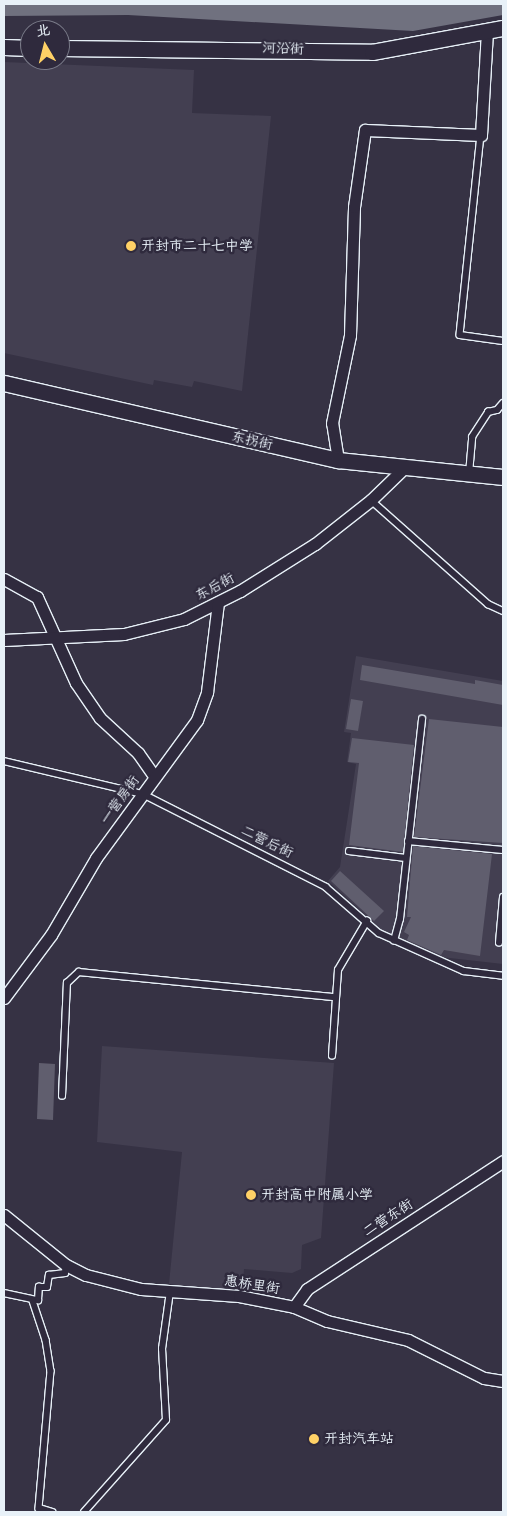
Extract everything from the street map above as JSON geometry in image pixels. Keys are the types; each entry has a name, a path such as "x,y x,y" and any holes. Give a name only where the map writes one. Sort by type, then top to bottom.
{"street":[{"name":"河沿街","path":"70,48 372,52 503,28"},
{"path":"338,460 332,423 350,335 354,207 365,130 480,135 487,30"},
{"path":"4,47 20,48"},
{"name":"东拐街","path":"4,383 338,460 503,477"},
{"name":"东后街","path":"4,640 56,639 151,630 218,603 314,544 371,500 403,468"},
{"path":"4,579 37,597 76,683 100,718 138,753 155,777"},
{"name":"一营房街","path":"4,998 202,711 218,603"},
{"name":"二营东街","path":"294,1307 307,1289 503,1161"},
{"name":"惠桥里街","path":"4,1216 66,1265 109,1282 170,1291 239,1296 294,1307 327,1321 408,1340 484,1378 503,1381"}],"lane":[{"path":"480,135 460,335 503,341"},
{"path":"469,474 472,438 488,412 498,410 503,404"},
{"path":"371,500 488,604 503,611"},
{"path":"394,941 406,858 422,719"},
{"path":"4,768 5,761"},
{"name":"二营后街","path":"5,761 143,794 326,887 394,941 464,971 503,976"},
{"path":"408,841 503,850"},
{"path":"349,851 406,858"},
{"path":"500,943 503,897"},
{"path":"332,1056 335,998 343,958 367,921"},
{"path":"62,1096 67,983 79,972 335,998"},
{"path":"4,1293 33,1301 38,1300 39,1287 47,1287 48,1275 65,1273 66,1265"},
{"path":"84,1512 166,1420 162,1349 170,1291"},
{"path":"33,1301 46,1340 51,1371 39,1508 52,1512"}],"shaded area":[{"name":"开封市二十七中学","path":"4,62 20,63 20,70 70,70 70,65 194,70 192,113 271,116 242,391 194,381 192,387 154,380 153,385 4,353"},
{"path":"356,656 503,681 503,964 441,957 382,930 328,881 340,867 356,764 347,762 351,733 344,732"},
{"name":"开封高中附属小学","path":"102,1046 334,1063 321,1238 302,1245 301,1269 292,1273 244,1269 242,1292 169,1284 182,1152 97,1142"}],"water":[{"path":"4,4 503,4 503,15 413,31 128,15 4,16"}],"building":[{"path":"362,665 475,684 475,680 503,685 503,705 360,680"},
{"path":"351,699 363,701 358,731 346,729"},
{"path":"429,719 503,727 503,843 414,837"},
{"path":"352,738 414,745 403,852 349,845 359,763 348,762"},
{"path":"413,846 492,854 480,956 444,950 441,955 407,940 409,935 404,932 411,917 407,917"},
{"path":"340,871 384,911 374,921 331,881"},
{"path":"39,1063 55,1064 53,1120 37,1119"}],"place":[{"name":"开封市二十七中学","path":"131,246"},
{"name":"开封高中附属小学","path":"251,1195"},
{"name":"开封汽车站","path":"314,1439"}]}
